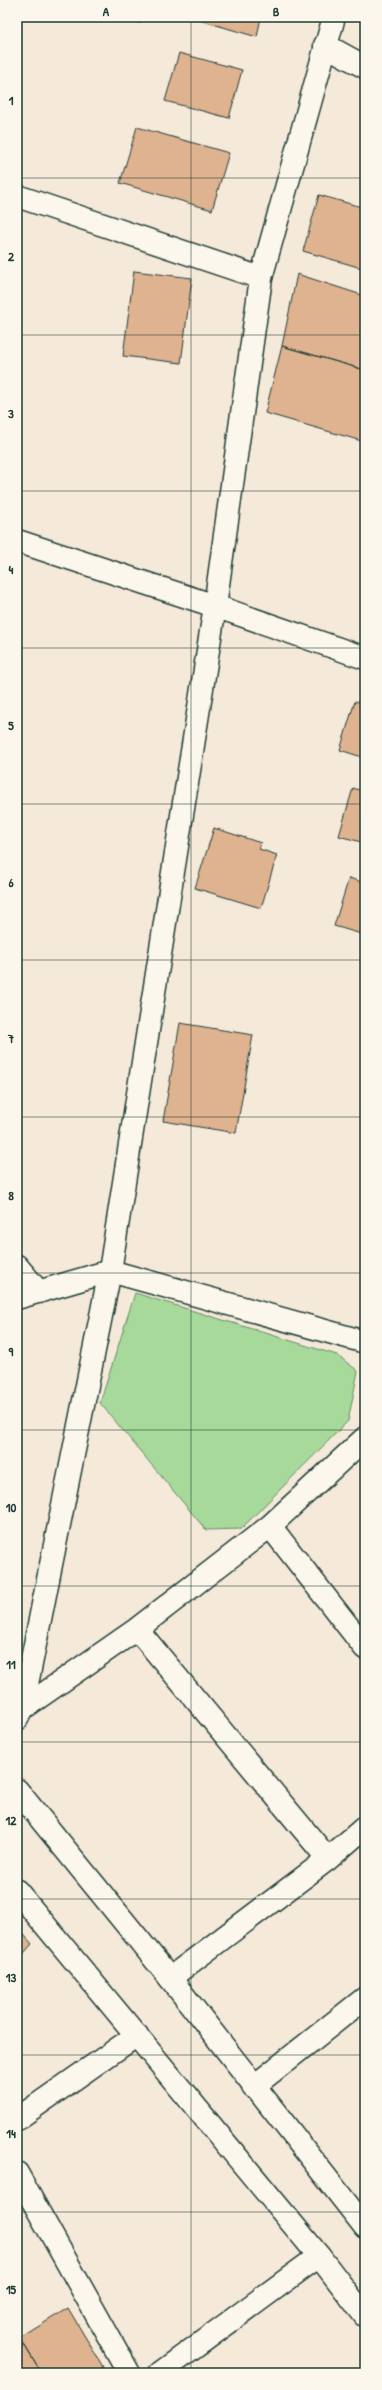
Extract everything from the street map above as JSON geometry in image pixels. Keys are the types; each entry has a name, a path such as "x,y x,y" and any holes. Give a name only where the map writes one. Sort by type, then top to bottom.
{"street":[{"path":"20,1714 110,1271 215,606 261,278 334,17"},
{"path":"326,45 365,67"},
{"path":"17,196 261,278"},
{"path":"17,541 215,606 365,658"},
{"path":"17,1266 39,1292"},
{"path":"17,1298 110,1271 365,1342"},
{"path":"20,1714 137,1629 270,1526 365,1438"},
{"path":"270,1526 365,1648"},
{"path":"137,1629 328,1859"},
{"path":"17,1790 170,1978 253,2087 362,2217"},
{"path":"170,1978 328,1859 365,1827"},
{"path":"17,1892 319,2256 365,2316"},
{"path":"253,2087 365,1998"},
{"path":"17,2119 137,2035"},
{"path":"17,2173 129,2373"},
{"path":"160,2373 319,2256"}],"green space":[{"path":"135,1293 337,1355 358,1371 348,1421 241,1529 206,1530 100,1403"}],"building":[{"path":"123,17 142,17 140,23"},
{"path":"189,17 261,17 257,37"},
{"path":"179,53 242,70 229,118 165,101"},
{"path":"137,127 229,153 212,210 120,183"},
{"path":"319,195 365,208 365,269 303,251"},
{"path":"134,271 192,278 181,363 123,356"},
{"path":"297,274 365,296 365,370 282,346"},
{"path":"282,346 365,370 365,442 265,413"},
{"path":"355,701 365,704 365,758 340,750"},
{"path":"353,788 365,792 365,843 339,836"},
{"path":"214,828 261,843 259,849 277,855 261,908 195,888"},
{"path":"349,878 365,883 365,935 334,926"},
{"path":"180,1023 253,1035 236,1133 163,1121"},
{"path":"17,1927 32,1944 17,1961"},
{"path":"68,2308 103,2367 93,2373 41,2373 20,2338"},
{"path":"25,2346 41,2373 17,2373 17,2351"}]}
